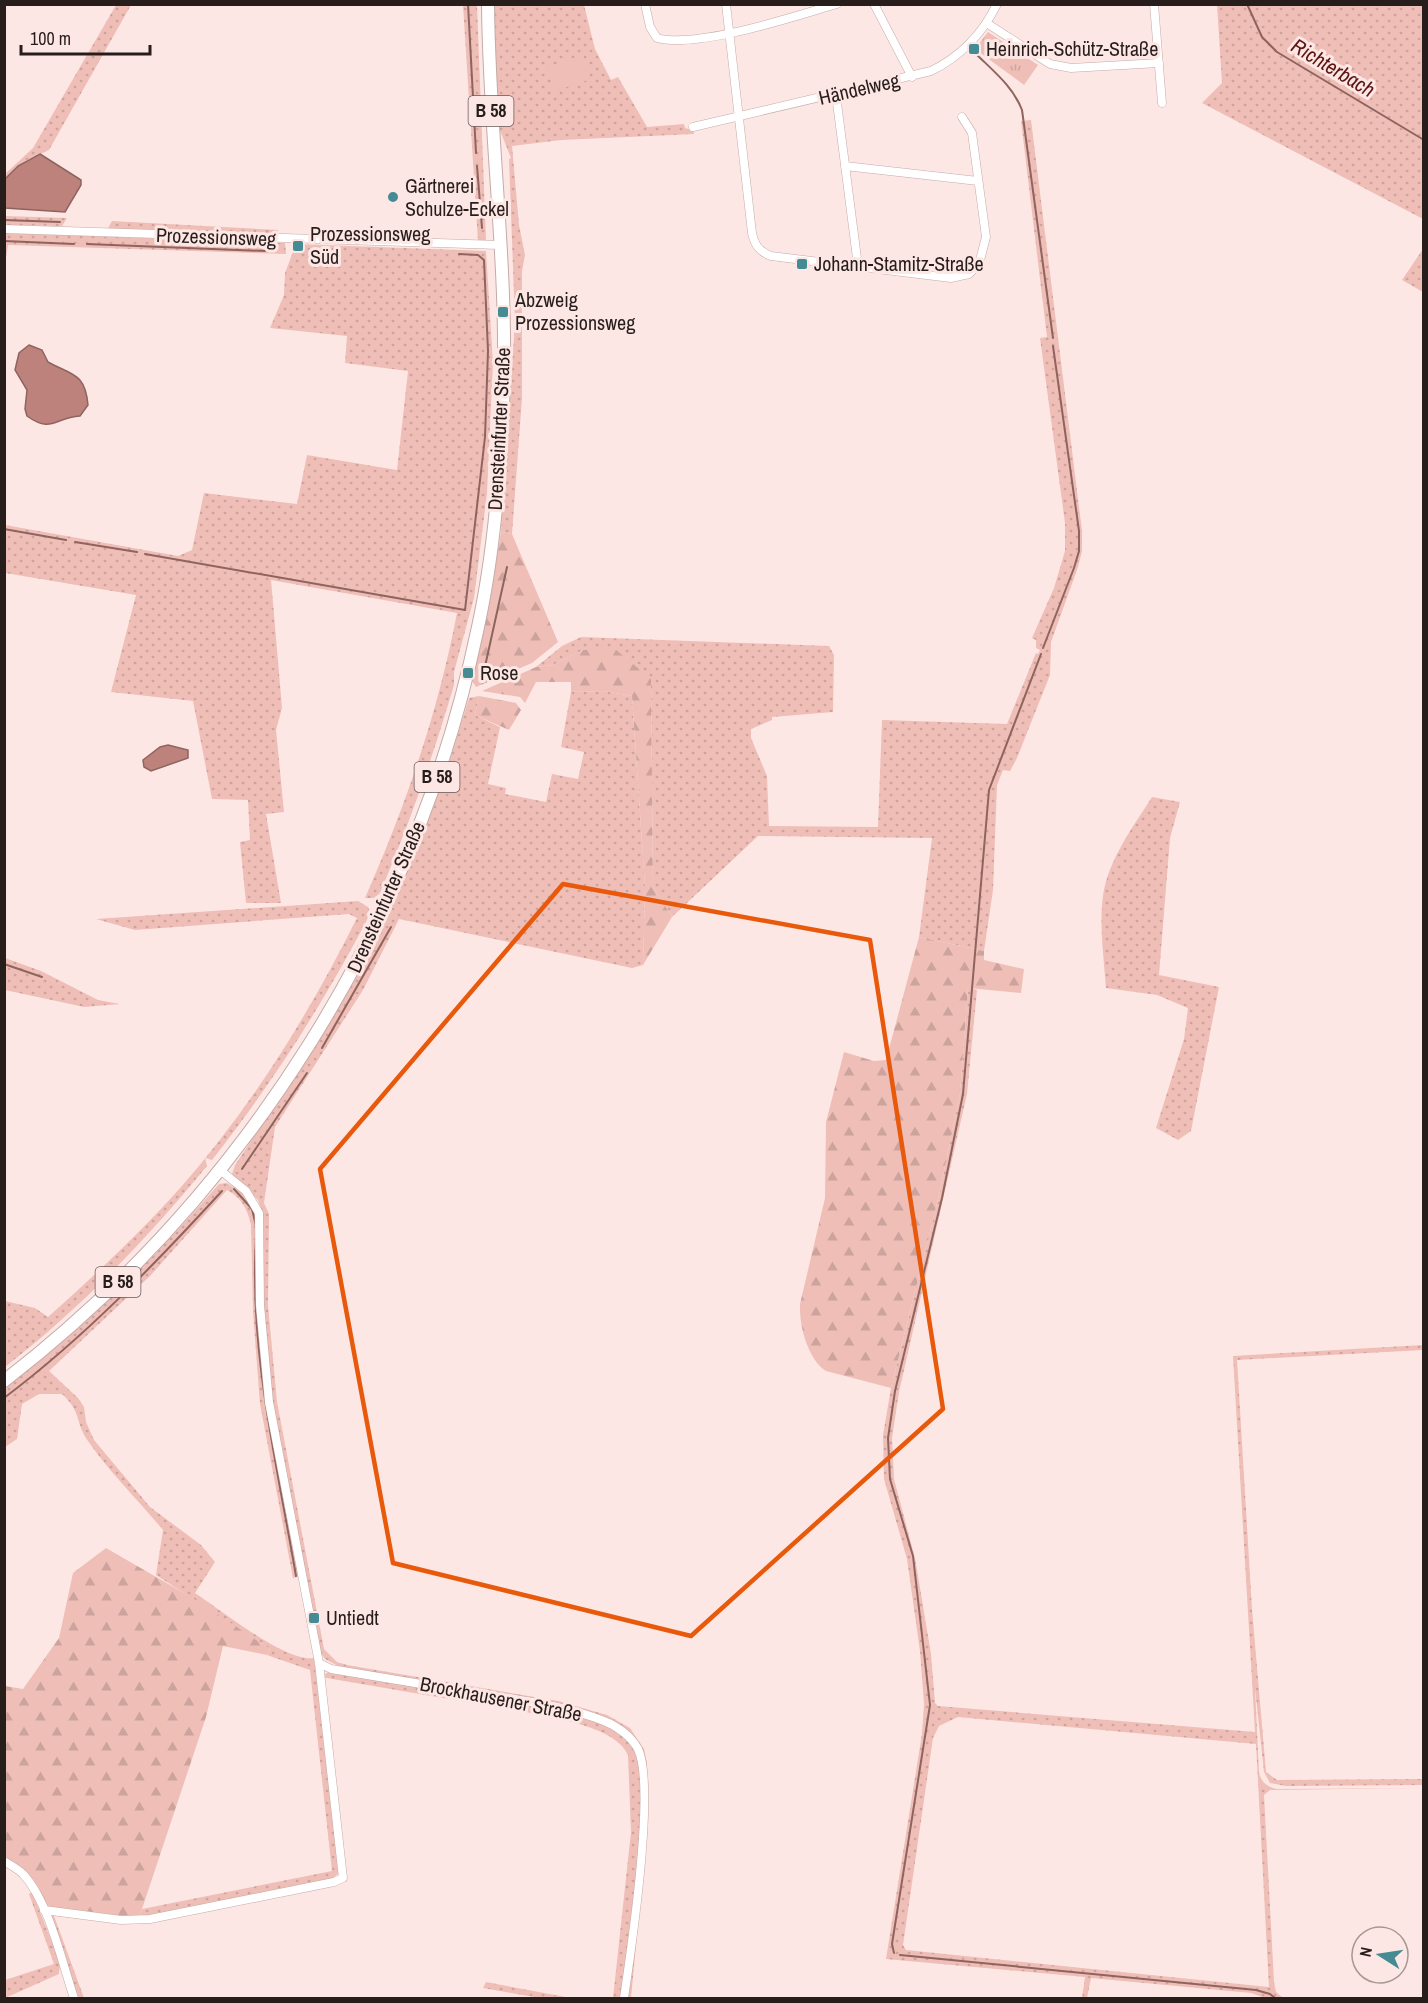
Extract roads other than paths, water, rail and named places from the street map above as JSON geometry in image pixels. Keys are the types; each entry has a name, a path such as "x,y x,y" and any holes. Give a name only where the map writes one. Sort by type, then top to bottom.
{"main road":[{"name":"Drensteinfurter Straße","path":"4,1380 100,1300 168,1231 220,1170 290,1076 351,975 407,857 452,730 479,622 498,494 504,372 500,245 488,64 488,4"}],"street":[{"path":"645,4 650,27 657,38 668,41 729,34 837,4"},
{"path":"726,4 755,245 761,252 771,256 951,278 969,274 979,264 986,237 972,133 962,117"},
{"path":"874,4 912,77"},
{"name":"Händelweg","path":"693,127 912,77 946,64 988,24 997,4"},
{"path":"1154,4 1162,103"},
{"path":"988,24 1057,66 1071,68 1159,63"},
{"path":"836,95 858,266"},
{"path":"845,166 978,182"},
{"name":"Prozessionsweg","path":"4,229 500,245"},
{"path":"44,1910 121,1920 150,1919 339,1881 343,1878 319,1663 269,1402 260,1305 259,1213 246,1191 220,1170"},
{"name":"Brockhausener Straße","path":"319,1663 331,1669 533,1702 605,1721 626,1734 638,1750 642,1765 643,1821 640,1871 624,1998"},
{"path":"4,1861 23,1874 44,1910 74,1998"}],"waterway":[{"path":"468,4 476,153"},
{"name":"Richterbach","path":"1247,4 1262,37 1277,52 1424,140"},
{"path":"974,52 1008,86 1022,110 1053,338"},
{"path":"477,166 482,228"},
{"path":"4,220 60,222"},
{"path":"4,241 74,244"},
{"path":"87,244 265,251"},
{"path":"145,554 465,610 485,437 488,351 484,260 478,255 459,254"},
{"path":"1043,648 1079,551 1079,531 1053,346"},
{"path":"4,529 66,540"},
{"path":"75,542 137,552"},
{"path":"482,680 507,567"},
{"path":"894,1953 892,1944 930,1705 913,1556 890,1479 888,1438 895,1391 942,1198 963,1094 989,790 1041,654"},
{"path":"322,1048 391,927"},
{"path":"4,964 42,977"},
{"path":"242,1169 307,1073"},
{"path":"234,1189 252,1209 256,1226"},
{"path":"4,1398 91,1325 171,1246 222,1191"},
{"path":"256,1238 255,1281 261,1366 266,1408 296,1576"},
{"path":"900,1955 1256,1990 1275,1998"}],"place":[{"name":"Heinrich-Schütz-Straße","path":"974,49"},
{"name":"Gärtnerei Schulze-Eckel","path":"393,197"},
{"name":"Prozessionsweg Süd","path":"298,246"},
{"name":"Johann-Stamitz-Straße","path":"802,264"},
{"name":"Abzweig Prozessionsweg","path":"503,312"},
{"name":"Rose","path":"468,673"},
{"name":"Untiedt","path":"314,1618"}]}
